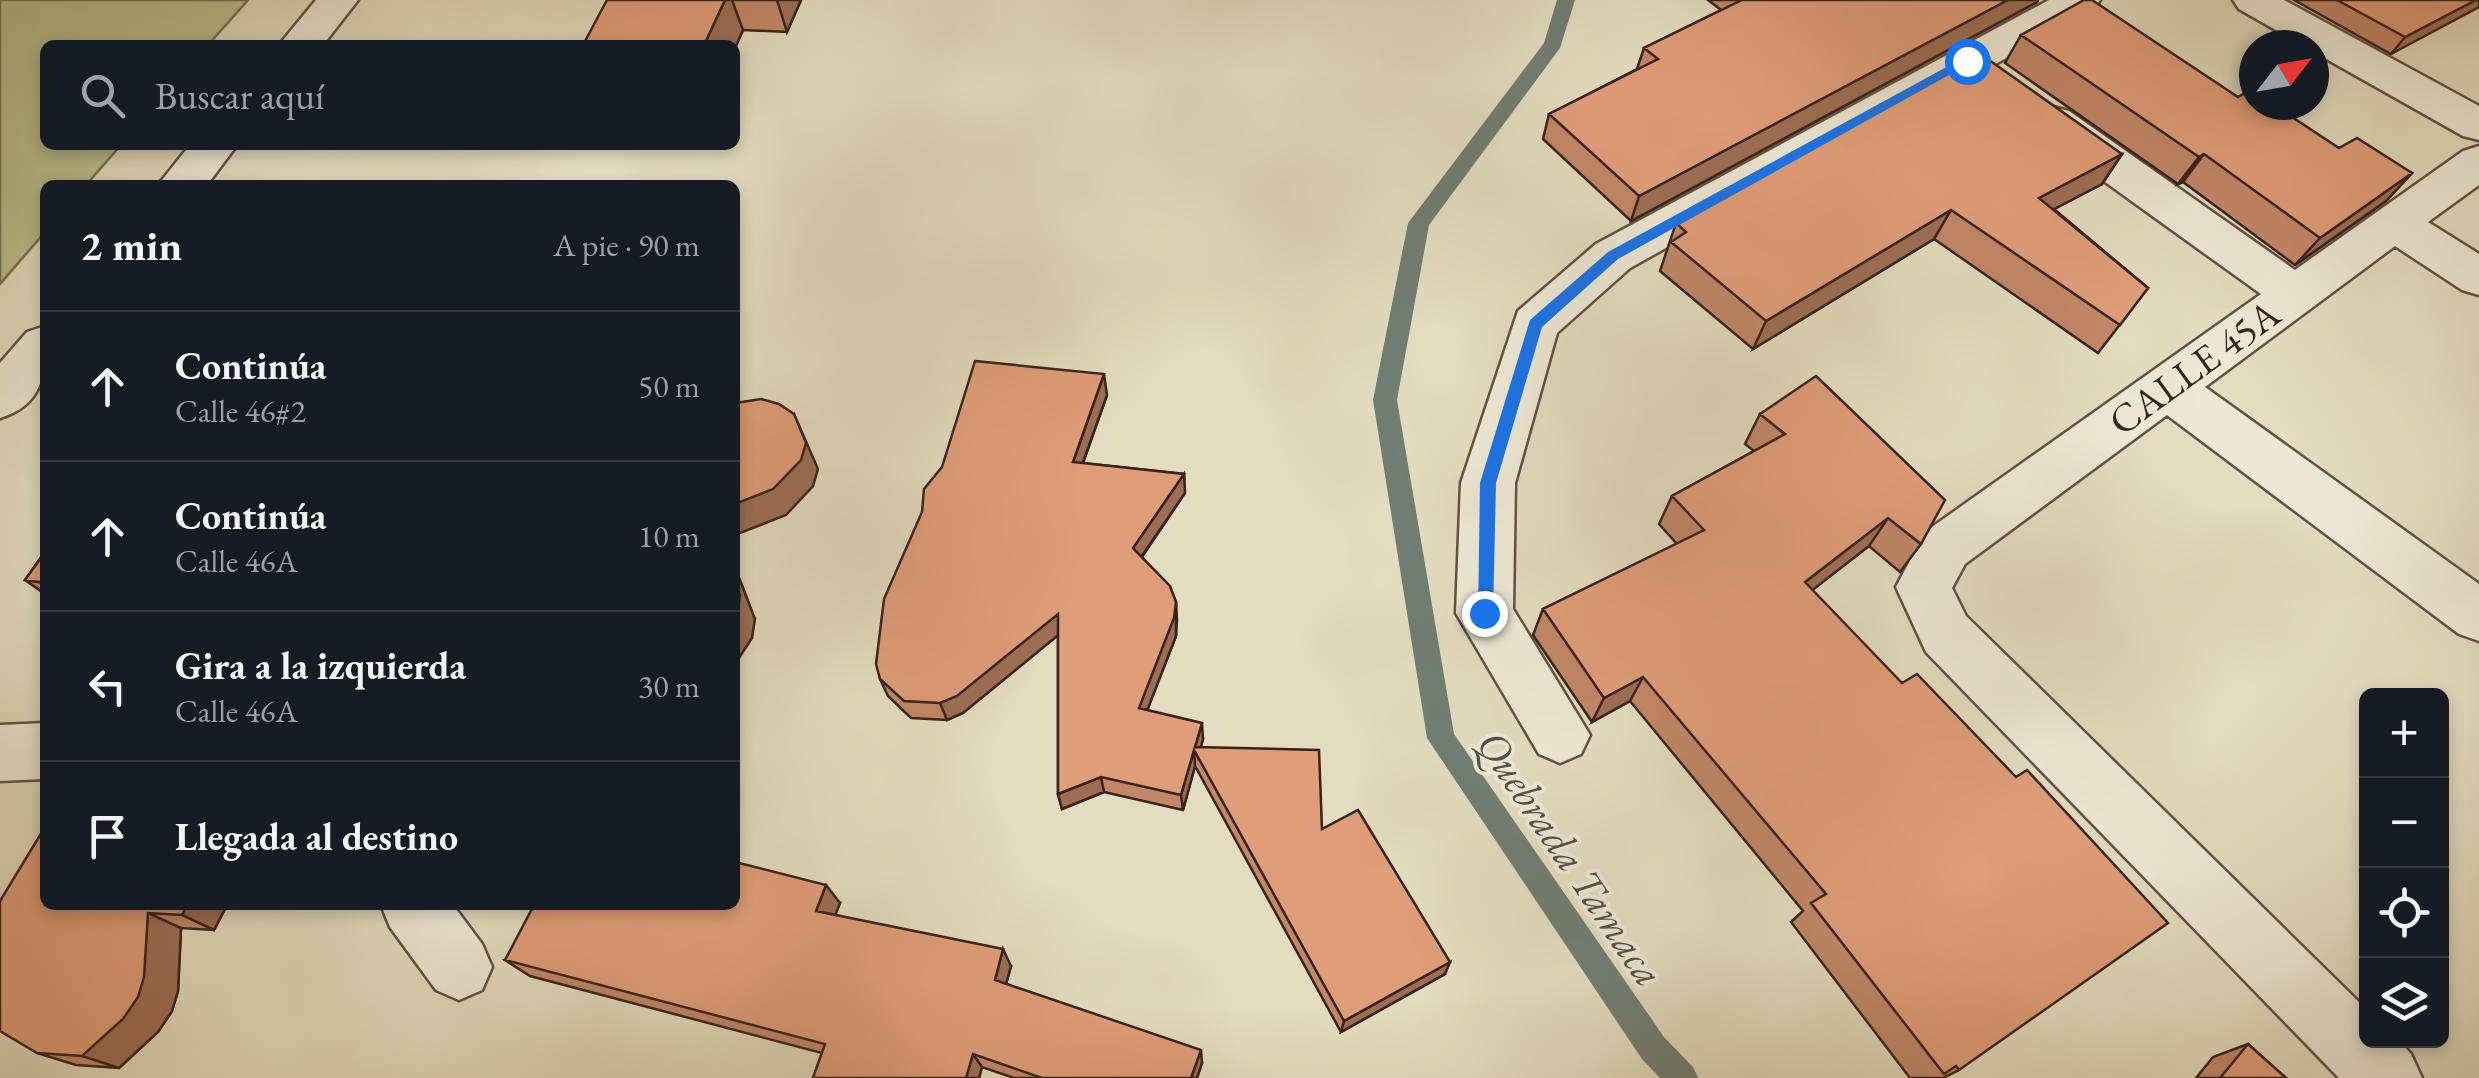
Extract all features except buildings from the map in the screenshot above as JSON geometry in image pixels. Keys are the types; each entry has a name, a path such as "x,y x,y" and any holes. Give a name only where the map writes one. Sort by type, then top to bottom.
{"street":[{"path":"304,40 338,0"},
{"path":"1560,734 1484,613 1488,483 1535,324 1613,256 1993,80 2080,0"},
{"path":"2253,0 2479,125"},
{"path":"1993,80 2294,294"},
{"path":"185,180 211,150"},
{"name":"CALLE 45A","path":"2387,1078 1946,634 1924,587 1945,548 2479,162"},
{"path":"2394,223 2479,278"},
{"path":"0,398 40,351"},
{"path":"2166,387 2479,616"},
{"path":"0,753 40,750"},
{"path":"417,910 459,967"}],"green space":[{"path":"0,0 248,0 212,40 40,40 40,150 117,150 90,180 40,180 40,238 0,284"}],"waterway":[{"name":"Quebrada Tamaca","path":"1566,0 1553,44 1419,223 1385,400 1441,738 1653,1048 1682,1078"}],"route":[{"path":"1484,613 1488,483 1535,324 1613,256 1967,61"}]}
